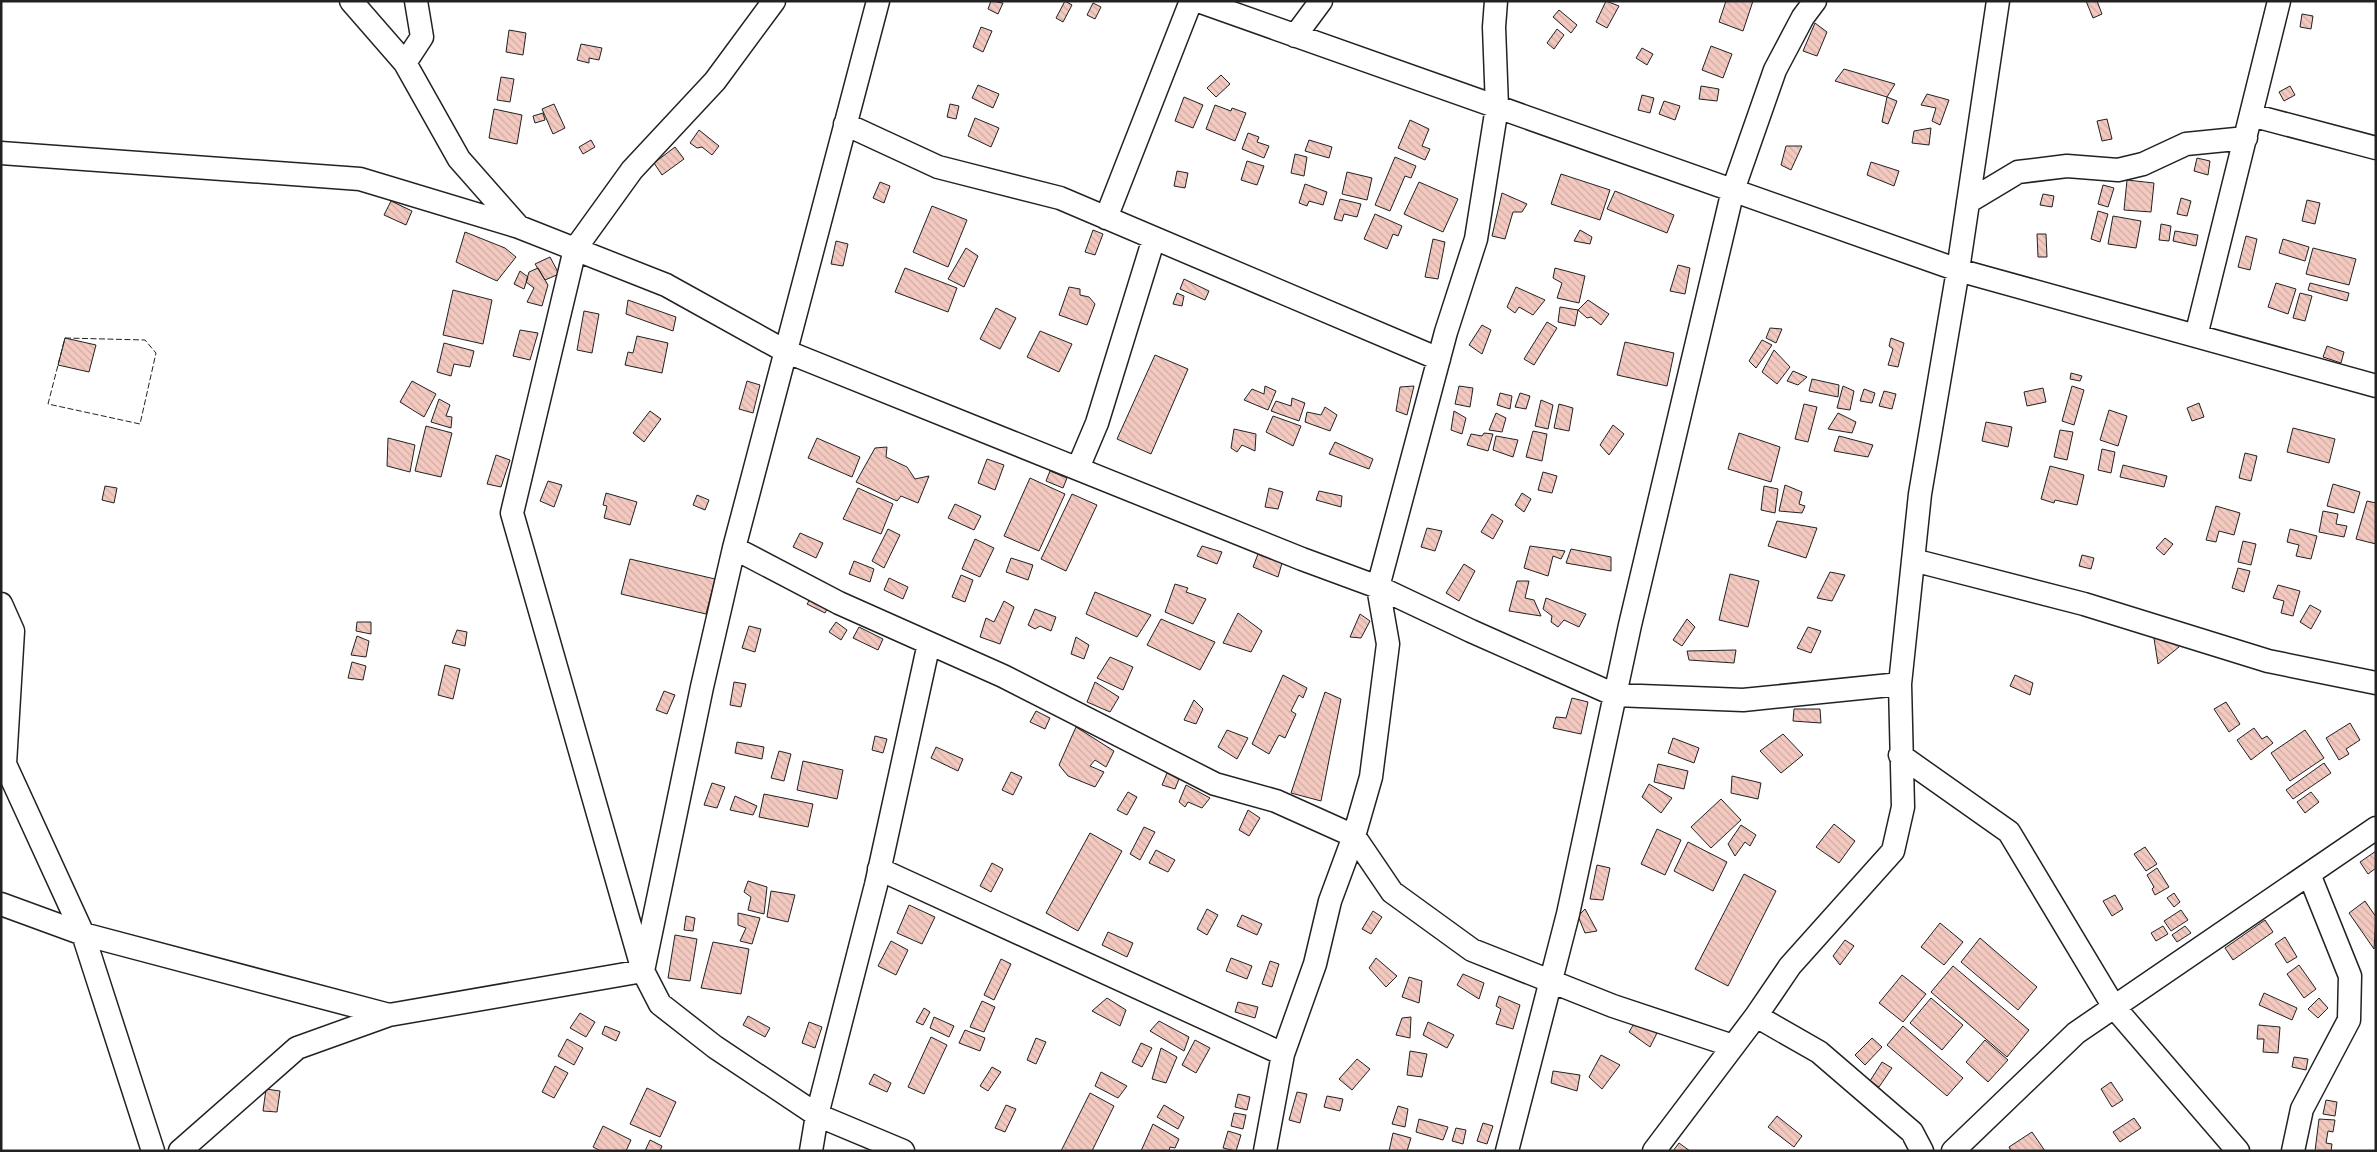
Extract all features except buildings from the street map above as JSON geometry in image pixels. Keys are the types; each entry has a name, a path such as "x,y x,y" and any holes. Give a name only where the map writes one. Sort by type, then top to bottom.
{"street":[{"path":"351,1 405,63 459,159 519,227"},
{"path":"405,63 422,37 416,1"},
{"path":"774,1 715,82 632,170 575,249 512,514 643,971 660,1004 714,1047 817,1115 903,1151"},
{"path":"643,971 702,687 734,548 878,1"},
{"path":"1106,218 1191,1"},
{"path":"1198,1 1958,270 2376,386"},
{"path":"1295,36 1321,1"},
{"path":"1265,1151 1282,1054 1315,964 1330,901 1354,836 1371,778 1388,644 1378,587 1439,359 1476,239 1497,107 1494,27 1496,1"},
{"path":"1507,1151 1570,905 1615,695 1733,190 1775,70 1803,17 1815,1"},
{"path":"1654,1151 1756,1016 1790,966 1893,851 1903,807 1900,755 1900,684 1920,494 1958,270 1998,1"},
{"path":"2196,336 2279,1"},
{"path":"2251,115 2376,148"},
{"path":"845,124 938,167 1060,198 1439,359"},
{"path":"1968,202 2018,172 2067,166 2118,170 2142,164 2186,144 2246,138"},
{"path":"1,153 360,179 519,227 666,285 786,351 1302,559 1378,587 1471,632 1615,695 1743,700 1900,684"},
{"path":"1078,468 1097,423 1154,238"},
{"path":"734,548 839,603 1003,676 1215,784 1276,802 1354,836 1392,892 1472,950 1613,1006 1733,1046"},
{"path":"1913,560 2084,604 2268,661 2376,683"},
{"path":"1,604 13,632 5,764 83,934 153,1151"},
{"path":"811,1151 817,1115 880,869 929,642"},
{"path":"1900,755 2009,832 2114,1007 2238,1151"},
{"path":"1953,1151 2076,1033 2376,828"},
{"path":"880,869 1282,1054"},
{"path":"2293,1151 2302,1109 2349,1020 2350,976 2309,874"},
{"path":"1,904 83,934 389,1015"},
{"path":"180,1151 297,1048 389,1015 643,971"},
{"path":"1756,1016 1819,1052 1912,1132 1922,1151"}],"fence":[{"path":"65,338 145,340 156,353 140,424 48,404 65,338"}]}
